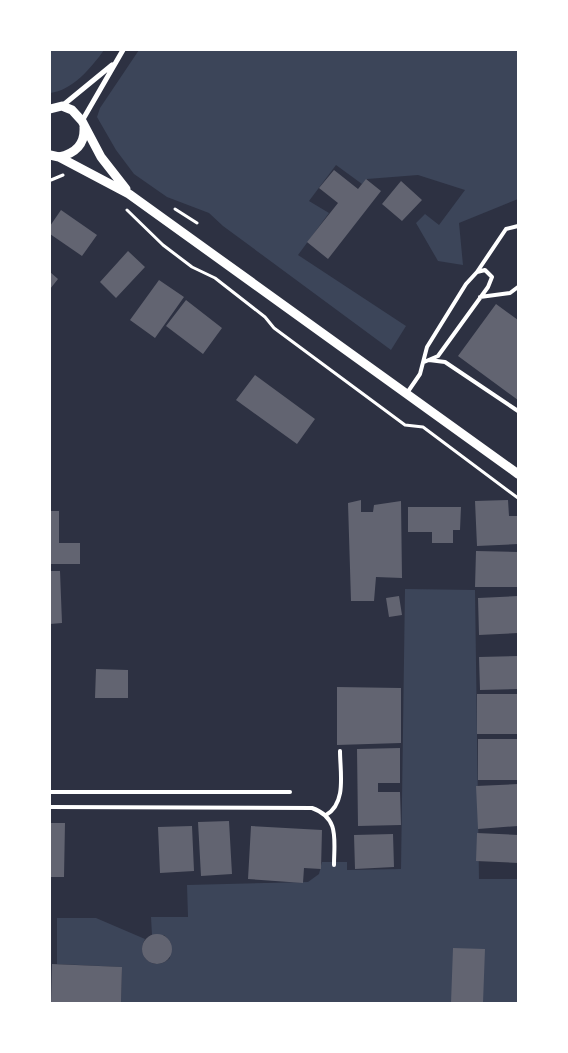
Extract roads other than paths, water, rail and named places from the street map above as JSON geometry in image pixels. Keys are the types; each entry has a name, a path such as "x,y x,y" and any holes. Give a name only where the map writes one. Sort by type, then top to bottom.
{"street":[{"path":"54,158 70,155 78,148 84,135 83,124 123,50"},
{"path":"50,109 62,106 116,61"},
{"path":"62,106 72,110 83,124 101,157 129,194"},
{"path":"54,158 129,194 518,474"}],"lane":[{"path":"406,395 424,362 427,347 466,284 477,272 506,230 518,226"},
{"path":"424,362 438,356 492,277 485,270 477,272"},
{"path":"480,297 510,293 518,288"},
{"path":"429,360 445,362 518,411"},
{"path":"326,815 334,810 340,798 340,751"},
{"path":"50,792 290,792"},
{"path":"50,807 312,808 326,815 333,826 334,865"}]}
